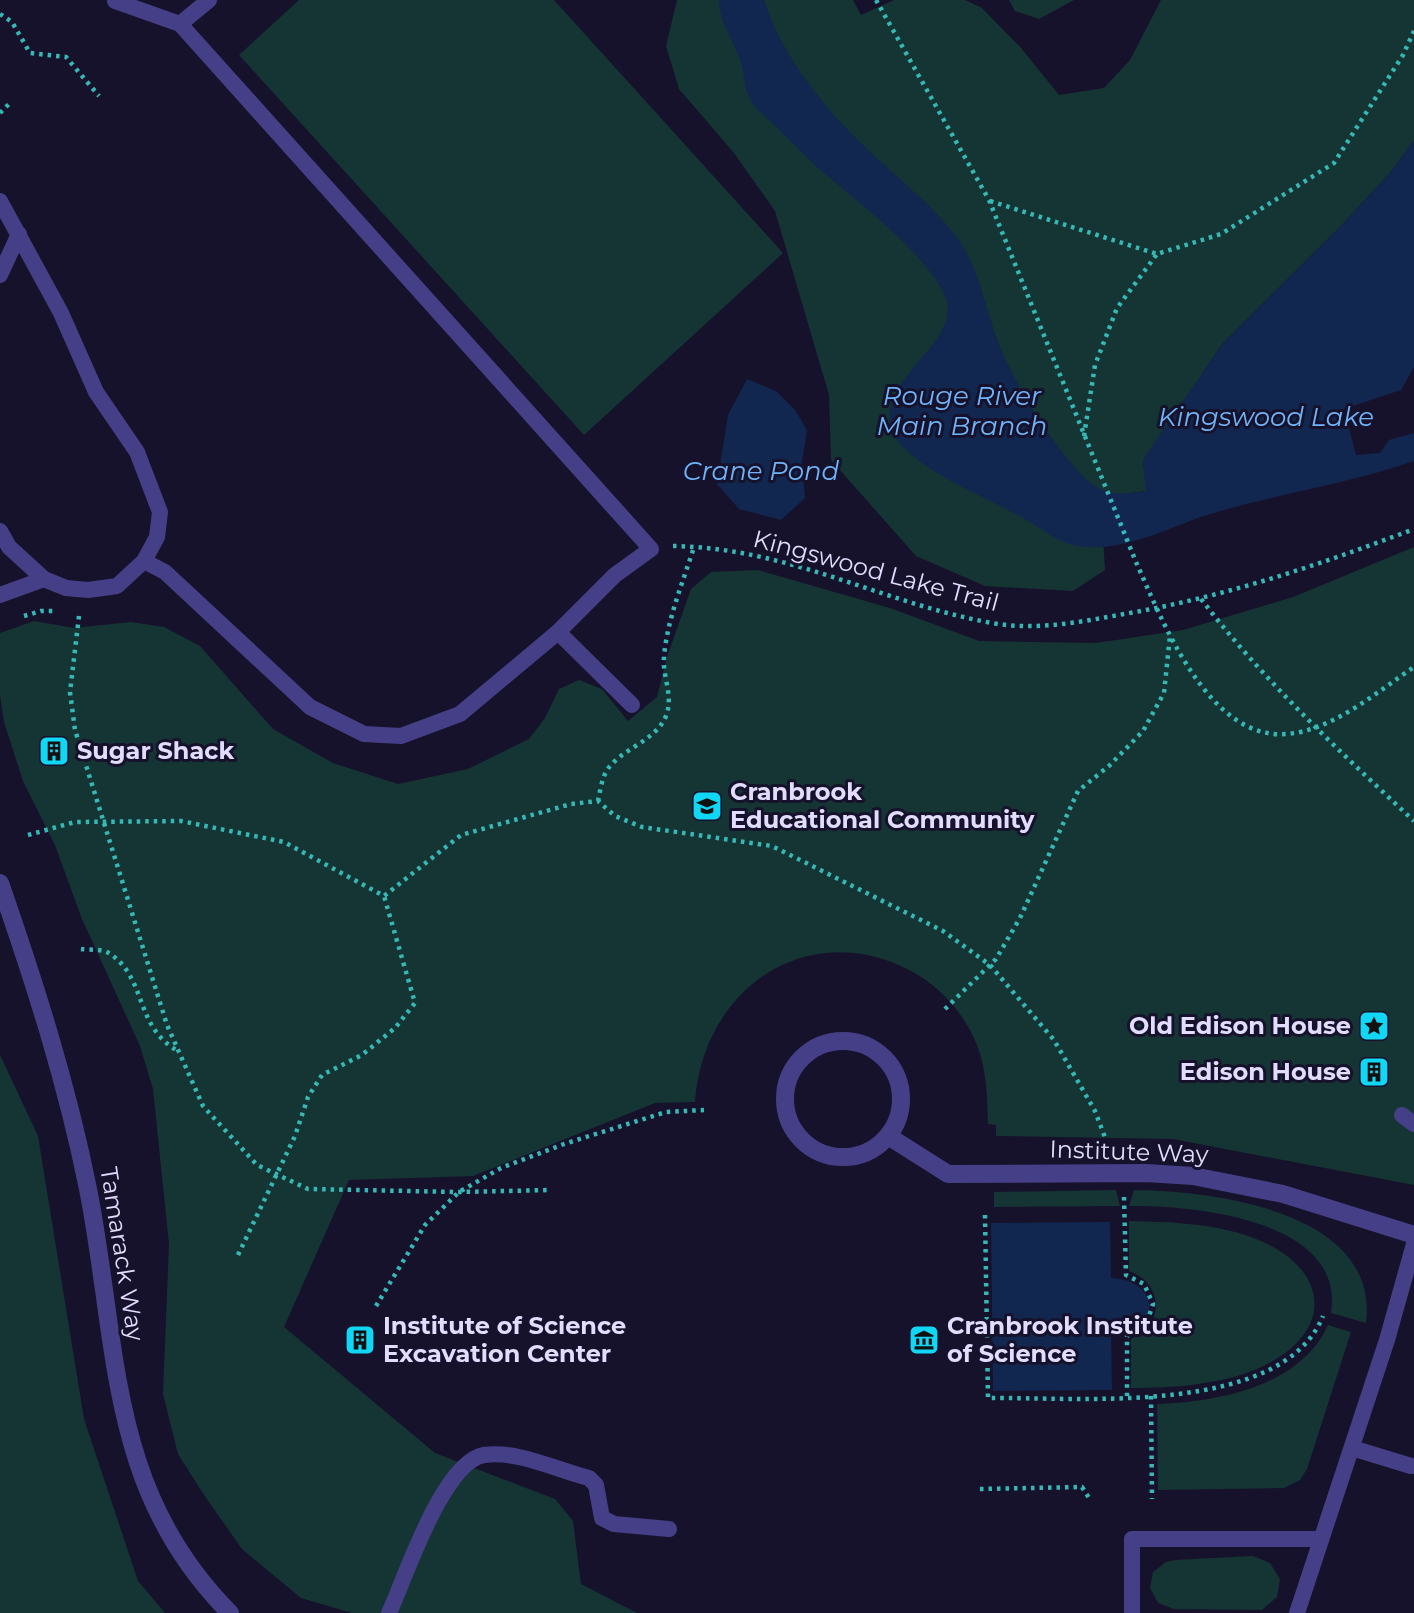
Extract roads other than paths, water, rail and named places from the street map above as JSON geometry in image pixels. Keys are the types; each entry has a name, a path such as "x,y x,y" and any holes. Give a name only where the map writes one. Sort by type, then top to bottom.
{"street":[{"name":"Tamarack Way","path":"0,883 51,1034 75,1129 89,1192 120,1399 130,1445 158,1516 177,1549 230,1613"},
{"path":"837,1041 867,1046 880,1054 890,1065 901,1093 901,1108 888,1136 877,1146 849,1157 819,1152 806,1144 796,1133 785,1105 788,1083 798,1062 809,1052 837,1041"},
{"name":"Institute Way","path":"888,1136 948,1174 1192,1176 1283,1194 1414,1235"}],"lane":[{"path":"180,24 209,0"},
{"path":"116,1 180,24 651,548 615,575 558,632 460,714 401,736 364,734 310,707 165,572 144,561"},
{"path":"0,201 61,313 96,392 137,453 160,512 157,537 144,561 117,586 88,590 66,588 44,579 9,547 0,531"},
{"path":"0,275 19,234"},
{"path":"0,595 44,579"},
{"path":"558,632 632,705"},
{"path":"1297,1613 1387,1340 1414,1244"},
{"path":"1352,1448 1411,1466"},
{"path":"390,1613 446,1486 468,1461 483,1455 501,1455 589,1478 596,1485 602,1518 614,1524 669,1529"},
{"path":"1132,1613 1132,1539 1321,1539"}],"water":[{"path":"719,0 764,0 781,41 820,99 851,133 950,229 967,254 1000,347 1036,415 1083,476 1098,488 1113,493 1146,491 1143,462 1146,455 1223,343 1340,227 1390,173 1414,140 1414,367 1401,390 1344,409 1356,455 1380,453 1389,440 1414,433 1414,461 1362,477 1230,508 1126,543 1093,547 1077,546 1058,539 934,471 911,455 895,437 891,429 890,410 908,375 944,327 948,311 944,294 934,277 904,243 817,167 756,108 748,95 741,64 724,23"},
{"name":"Crane Pond","path":"747,379 776,391 795,410 807,430 802,461 805,498 781,520 739,509 717,484 728,415"},
{"path":"1110,1222 1111,1278 1139,1287 1147,1295 1149,1305 1147,1315 1140,1323 1128,1330 1111,1334 1112,1390 993,1391 991,1223"}],"place":[{"name":"Sugar Shack","path":"54,751"},
{"name":"Cranbrook Educational Community","path":"707,806"},
{"name":"Old Edison House","path":"1374,1026"},
{"name":"Edison House","path":"1374,1072"},
{"name":"Institute of Science Excavation Center","path":"360,1340"},
{"name":"Cranbrook Institute of Science","path":"924,1340"}],"water label":[{"name":"Rouge River Main Branch","path":"962,411"},
{"name":"Kingswood Lake","path":"1266,417"}]}
